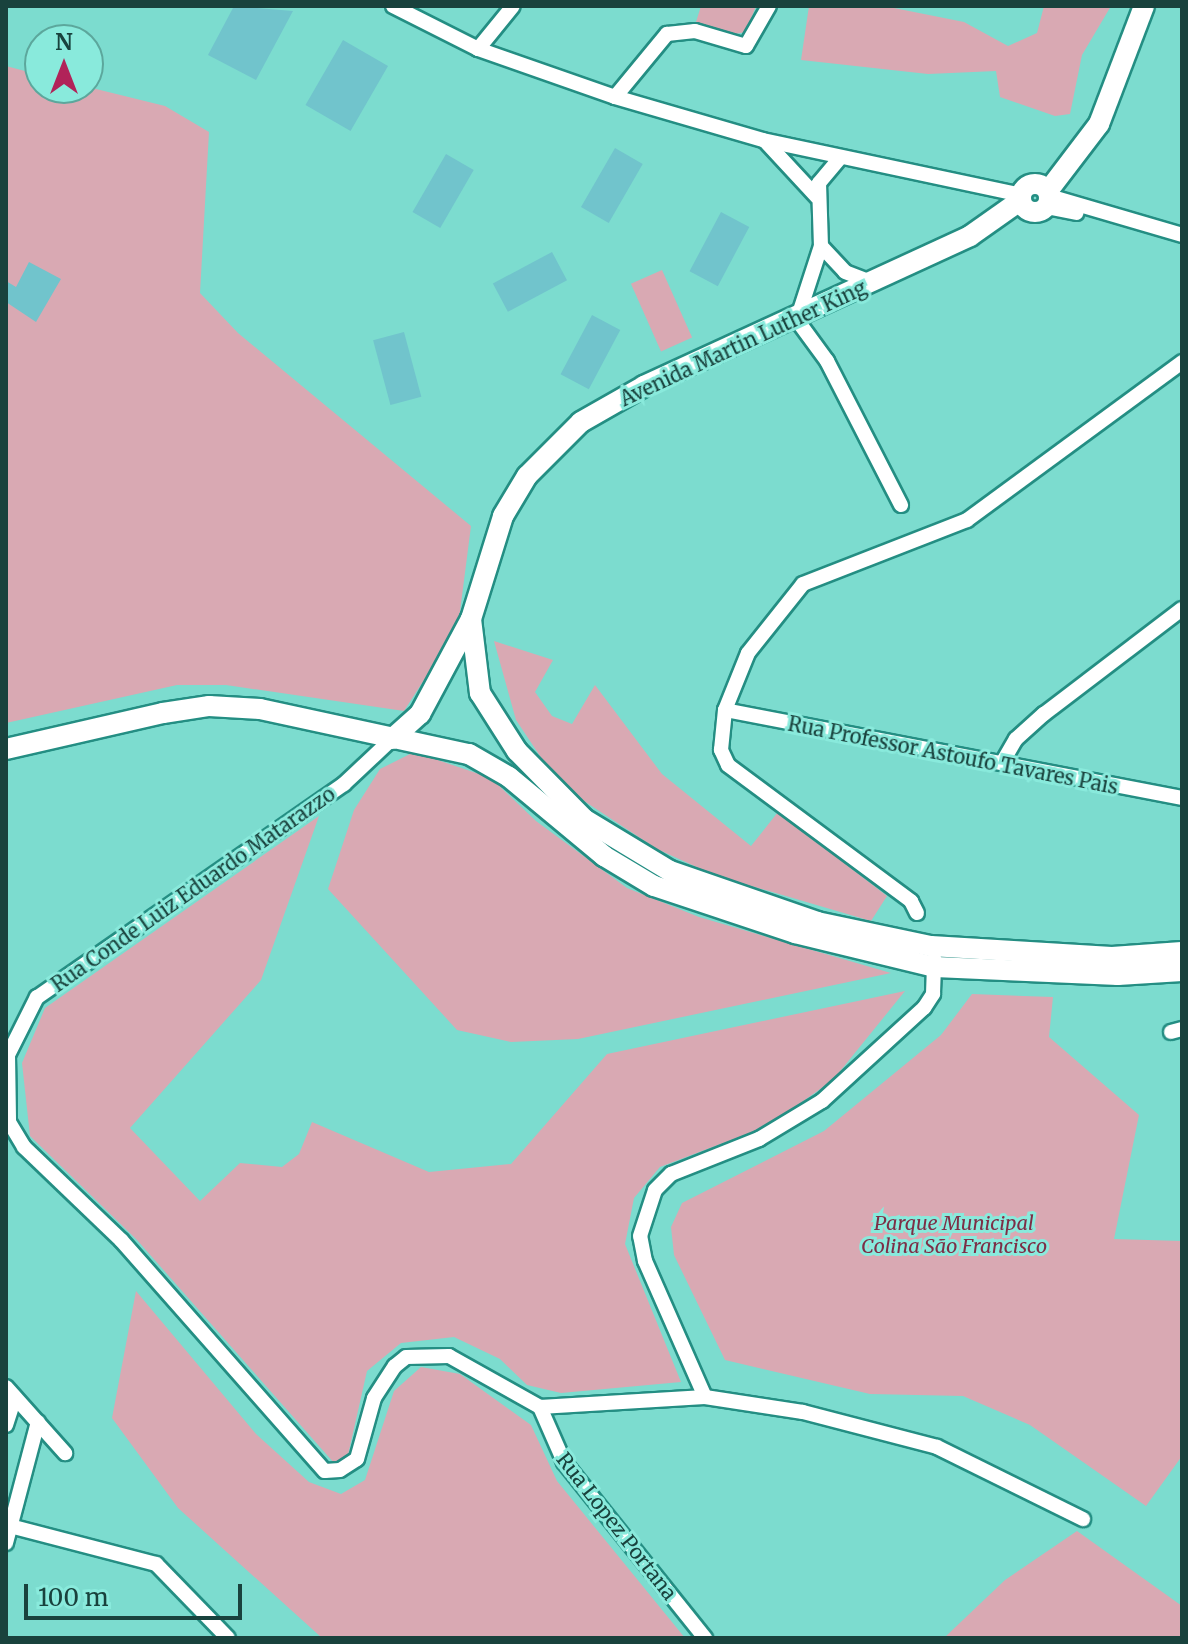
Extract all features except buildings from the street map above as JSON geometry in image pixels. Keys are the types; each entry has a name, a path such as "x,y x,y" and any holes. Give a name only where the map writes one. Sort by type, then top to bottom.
{"main road":[{"name":"Avenida Martin Luther King","path":"392,739 420,714 471,619 503,516 527,476 573,428 644,386 797,320 1036,198 1075,161 1115,90 1144,6"},
{"name":"Avenida Martin Luther King","path":"471,619 475,674 497,726"},
{"path":"444,668 461,666 475,674"},
{"path":"6,749 209,706 260,709 469,754 509,777 604,856 654,886 795,933 935,967 1177,963"},
{"path":"420,714 429,743"},
{"path":"469,754 492,744 497,726"},
{"path":"497,726 584,819 670,871 817,922 931,946 1177,963"}],"street":[{"path":"393,6 478,49 615,97 763,140 1036,198 1182,235"},
{"path":"478,49 513,6"},
{"path":"615,97 667,34 695,31 746,46 769,6"},
{"path":"763,140 817,197"},
{"path":"840,158 825,172 817,197 821,246 797,320 827,361 901,505"},
{"path":"821,246 845,272 874,283"},
{"path":"917,913 911,901 740,779 721,750 725,710 748,653 790,593 1001,500 1182,362"},
{"path":"1002,763 1016,739 1044,714 1182,609"},
{"name":"Rua Professor Astoufo Tavares Pais","path":"725,710 1182,798"},
{"name":"Rua Conde Luiz Eduardo Matarazzo","path":"392,739 344,784 37,997 8,1055 9,1122 24,1147 121,1240 318,1468 340,1470 357,1459 385,1376 406,1357 449,1356 540,1407"},
{"path":"705,1397 645,1261 640,1236 655,1190 671,1174 759,1139 822,1101 924,1008 933,994 935,967 931,946"},
{"path":"11,1392 65,1453"},
{"path":"6,1425 11,1392"},
{"path":"540,1407 705,1397 803,1412 937,1447 1083,1519"},
{"name":"Rua Lopez Portana","path":"540,1407 564,1462 705,1638"},
{"path":"6,1543 38,1422"},
{"path":"10,1526 156,1564 228,1638"}],"green space":[{"path":"701,6 756,6 746,32 730,35 696,22"},
{"path":"809,6 884,6 964,22 1008,46 1037,33 1044,6 1111,6 1082,55 1070,114 1055,116 1000,97 996,71 928,74 801,60"},
{"path":"6,66 24,71 24,104 104,104 104,91 165,106 209,132 200,293 238,333 471,526 458,627 404,711 226,685 177,685 6,723"},
{"path":"662,270 692,338 661,351 631,284"},
{"path":"494,641 553,660 535,692 552,716 572,724 595,685 662,774 751,846 778,812 887,896 871,921 714,875 657,849 584,801 542,759 516,720"},
{"path":"414,752 491,778 536,821 627,888 699,917 891,973 578,1039 511,1042 457,1030 328,889 354,810 380,769"},
{"path":"319,816 261,980 130,1128 200,1201 240,1163 282,1167 299,1154 312,1122 429,1172 511,1164 607,1054 905,991 833,1080 768,1126 660,1167 634,1198 625,1244 681,1382 561,1393 527,1385 500,1359 454,1337 401,1343 367,1371 348,1455 334,1463 137,1240 30,1136 22,1063 45,1008"},
{"name":"Parque Municipal Colina São Francisco","path":"972,994 1053,997 1049,1037 1139,1115 1114,1239 1182,1241 1182,1456 1146,1506 1030,1425 963,1396 870,1394 725,1360 674,1255 671,1227 682,1203 824,1131 941,1035"},
{"path":"136,1291 256,1434 309,1482 341,1494 365,1480 394,1391 421,1367 460,1374 531,1425 557,1481 685,1638 322,1638 178,1508 112,1418"},
{"path":"1077,1531 1182,1606 1182,1638 944,1638 1005,1580"}]}
